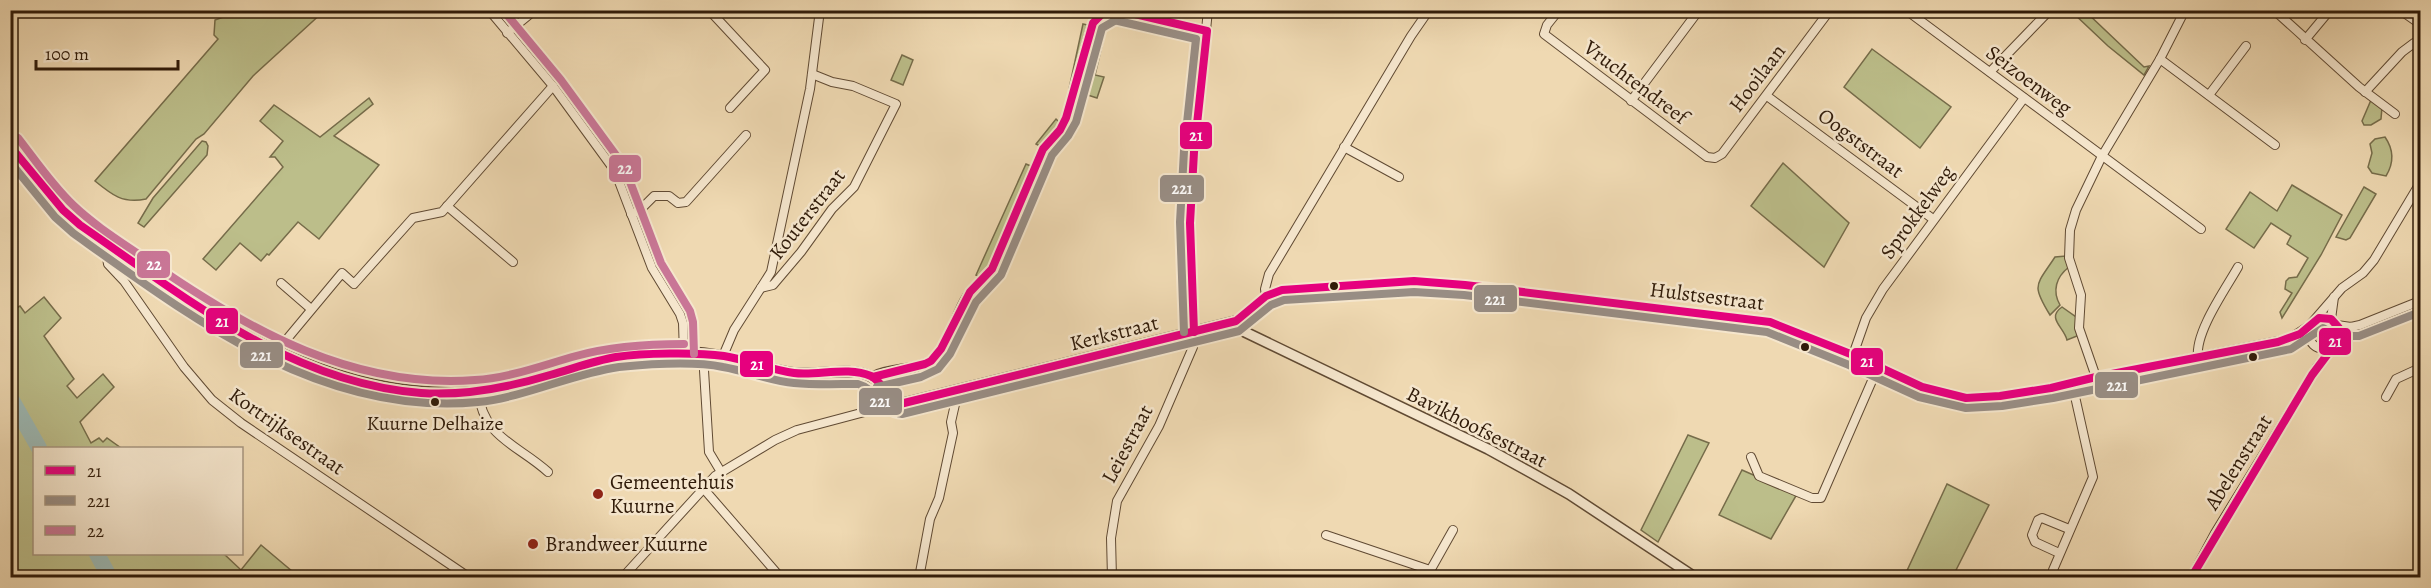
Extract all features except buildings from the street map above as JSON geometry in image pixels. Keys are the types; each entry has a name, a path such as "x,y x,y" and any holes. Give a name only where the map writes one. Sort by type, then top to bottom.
{"street":[{"path":"489,10 553,86 615,171 652,268 680,314 683,323 684,354"},
{"path":"507,33 535,10"},
{"path":"710,10 765,70 730,108"},
{"name":"Kouterstraat","path":"723,356 734,330 771,273 812,74 820,10"},
{"path":"873,377 931,362 944,342 968,294 985,279 992,269 1043,149 1063,125 1070,108 1091,27 1100,13 1114,10 1207,31"},
{"name":"Leiestraat","path":"1112,578 1111,538 1117,501 1159,426 1193,347 1190,224 1194,152 1208,10"},
{"path":"1266,296 1265,289 1269,274 1411,36 1429,10"},
{"name":"Vruchtendreef","path":"1559,10 1547,25 1544,34 1707,157"},
{"path":"1631,101 1699,10"},
{"name":"Hooilaan","path":"1707,157 1715,158 1722,154 1830,10"},
{"name":"Seizoenweg","path":"1906,10 2201,229"},
{"path":"1990,72 2050,10"},
{"path":"2096,377 2079,328 2081,295 2069,258 2070,230 2076,210 2102,156 2160,59 2186,10"},
{"path":"2274,10 2365,92 2395,114"},
{"path":"2305,40 2330,10"},
{"path":"2400,10 2421,24"},
{"path":"2365,92 2402,52 2414,43"},
{"path":"2209,95 2246,46"},
{"path":"2160,59 2275,145"},
{"name":"Kouterstraat","path":"761,288 773,285 801,252 832,209 854,187 896,104 853,86 832,82 812,74"},
{"path":"277,351 342,273 354,284 412,218 442,212 553,86"},
{"name":"Oogststraat","path":"1767,96 1933,219"},
{"name":"Sprokkelweg","path":"1853,355 1866,318 1882,289 2024,98"},
{"path":"631,214 639,211 654,196 669,196 678,203 686,202 746,135"},
{"path":"10,145 63,210 110,246 215,318 277,351 329,373 393,389 421,393 478,391 548,376 617,357 703,354 723,356 794,373 859,373 873,377 893,400"},
{"path":"1344,147 1399,177"},
{"path":"2317,367 2314,345 2308,334 2312,323 2334,296 2363,273 2374,260 2421,183"},
{"path":"447,206 513,262"},
{"name":"Kortrijksestraat","path":"110,246 106,251 108,264 119,275 184,367 212,400 241,423 471,578"},
{"path":"119,275 120,265 125,256"},
{"path":"2198,357 2197,348 2208,321 2238,267"},
{"name":"Hulstsestraat","path":"1266,296 1282,290 1414,281 1514,289 1770,322 1934,391 1966,398 2019,393 2289,339 2312,323"},
{"path":"280,284 311,309"},
{"name":"Kerkstraat","path":"623,577 703,488 721,472 797,430 891,405 893,400 900,404 958,391 1236,321 1266,296"},
{"path":"2334,296 2334,322 2339,332 2335,343"},
{"path":"2314,345 2325,349 2335,343 2351,327 2376,320 2421,301"},
{"path":"2312,323 2323,317 2351,327"},
{"name":"Bavikhoofsestraat","path":"1236,321 1245,332 1488,449 1528,471 1569,494 1694,577"},
{"name":"Hulstsestraat","path":"2289,339 2314,345"},
{"name":"Abelenstraat","path":"2191,578 2215,533 2317,367 2335,343"},
{"path":"703,354 709,453 721,472"},
{"path":"1750,457 1759,476 1812,498 1821,498 1878,367"},
{"path":"2386,397 2396,379 2421,368"},
{"path":"2054,570 2069,529 2093,477 2072,383"},
{"path":"478,391 480,407 491,427 548,472"},
{"path":"919,578 930,519 939,498 953,433 951,422 958,391"},
{"path":"703,488 781,578"},
{"path":"2059,553 2035,542 2032,535 2038,520 2042,518 2069,529"},
{"path":"1326,535 1428,574 1453,530"},
{"path":"1915,578 1963,575 1989,578"}],"green space":[{"path":"243,10 324,11 253,76 146,199 131,200 118,197 95,181 218,39 214,35 215,20"},
{"path":"2071,11 2085,11 2144,67 2149,66 2144,75 2108,46"},
{"path":"1083,24 1106,29 1095,75 1104,77 1097,98 1069,89"},
{"path":"1872,49 1951,107 1920,148 1844,87"},
{"path":"902,55 913,60 903,85 891,80"},
{"path":"369,98 373,104 334,136 379,165 319,239 298,222 261,261 240,243 216,270 203,259 283,167 275,157 270,157 283,141 260,121 274,105 320,137"},
{"path":"2371,100 2382,107 2381,119 2371,125 2364,125 2362,121"},
{"path":"1056,119 1061,124 1075,126 1074,133 1069,132 1062,135 1049,151 1036,144"},
{"path":"2385,137 2392,156 2386,176 2372,173 2368,167 2372,153 2370,144 2375,139"},
{"path":"202,141 208,146 207,155 144,227 138,223 153,198"},
{"path":"1783,163 1849,223 1824,267 1751,206"},
{"path":"1026,164 1033,167 983,278 976,275"},
{"path":"2292,185 2342,215 2321,255 2282,318 2280,312 2292,293 2285,289 2286,281 2297,277 2308,258 2287,244 2291,236 2271,223 2254,248 2226,229 2250,192 2277,211"},
{"path":"2364,187 2376,194 2350,238 2346,240 2336,237"},
{"path":"2066,256 2069,267 2058,280 2056,289 2060,305 2050,315 2040,297 2038,285 2055,257"},
{"path":"44,297 61,318 44,336 74,379 67,386 77,398 103,374 114,387 80,422 91,443 99,438 103,442 107,438 120,447 45,447 11,389 11,311 20,306 25,313"},
{"path":"2062,307 2076,317 2077,336 2067,340 2056,319 2057,311"},
{"path":"2324,324 2330,327 2333,333 2330,339 2324,342 2318,339 2315,333 2318,327"},
{"path":"11,408 33,449 33,555 93,555 104,577 11,577"},
{"path":"1688,435 1709,443 1658,542 1641,530"},
{"path":"1742,470 1797,494 1771,539 1719,515"},
{"path":"1947,484 1989,505 1955,572 1905,575"},
{"path":"261,545 299,577 113,577 101,555 225,555 241,570"}],"waterway":[{"path":"10,397 38,447"},
{"path":"98,555 110,578"}],"transit line":[{"name":"22","path":"503,10 561,80 624,166 661,263 690,311 693,322 694,354"},
{"name":"21","path":"873,377 925,364 931,361 941,349 970,292 992,269 1043,149 1060,130 1066,118 1093,23 1101,15 1111,10"},
{"name":"21","path":"1118,10 1207,31 1194,152 1190,223 1194,332"},
{"name":"221","path":"1114,20 1196,39 1184,151 1180,222 1184,332"},
{"name":"221","path":"877,387 921,377 938,369 950,354 976,302 1001,275 1052,155 1076,122 1102,28 1116,20"},
{"name":"22","path":"18,138 65,197 112,236 227,312 266,333 346,365 387,375 430,380 475,380 514,374 603,350 643,345 684,344"},
{"name":"21","path":"10,146 63,210 80,225 158,280 240,332 327,373 373,386 421,393 470,392 503,387 616,357 685,354 724,356 794,373 843,371 862,373 875,379 900,404 1236,321 1266,296 1282,290 1414,281 1465,285 1770,322 1853,355 1922,387 1966,398 2000,396 2051,388 2096,377 2278,342 2300,334 2319,318 2331,319 2339,328 2333,347 2312,375 2191,578"},
{"name":"221","path":"10,162 55,217 73,233 165,298 213,328 262,355 313,378 366,394 421,403 478,402 514,395 601,370 658,364 685,364 723,367 794,383 858,384 870,391 889,409 902,414 1239,331 1271,305 1284,300 1414,292 1464,295 1767,332 1849,365 1919,397 1966,408 2002,406 2053,398 2291,349 2323,328 2338,336 2359,336 2420,312"}],"place":[{"name":"Kuurne Delhaize","path":"435,402"},
{"name":"Gemeentehuis Kuurne","path":"598,494"},
{"name":"Brandweer Kuurne","path":"533,544"}]}
